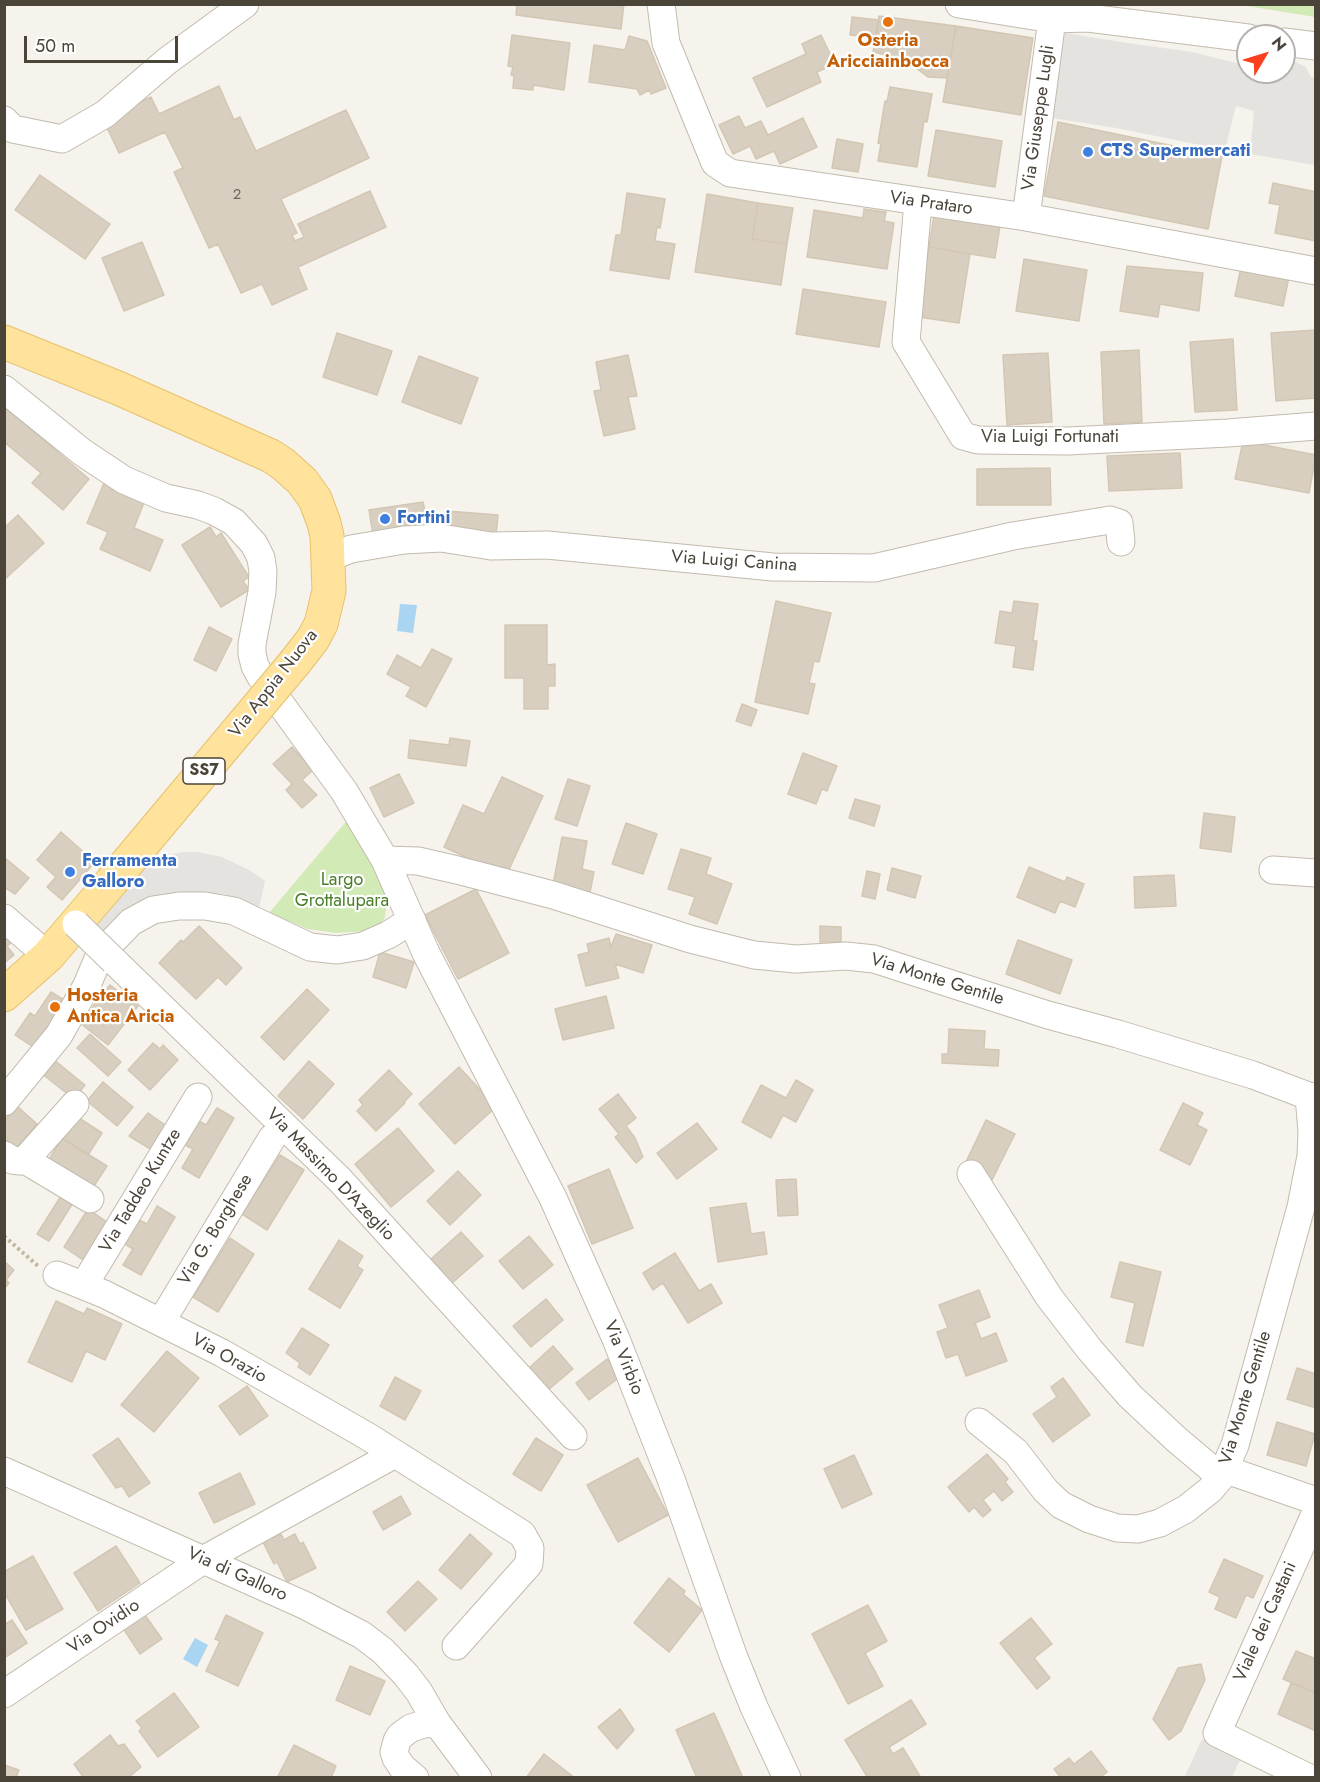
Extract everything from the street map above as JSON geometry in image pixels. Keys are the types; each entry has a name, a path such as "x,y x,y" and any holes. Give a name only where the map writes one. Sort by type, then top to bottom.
{"main road":[{"name":"Via Appia Nuova","path":"4,342 118,388 271,456 283,464 302,481 315,500 324,523 329,591 321,624 296,661 76,924 48,956 4,995"}],"street":[{"path":"4,120 13,129 62,139 105,114 167,61 245,4"},
{"name":"Via Prataro","path":"661,4 666,43 715,163 730,173 1026,217 1316,271"},
{"path":"959,4 1058,12 1088,18 1236,36"},
{"name":"Via Giuseppe Lugli","path":"1026,217 1058,12"},
{"path":"1296,44 1316,46"},
{"name":"Via Luigi Fortunati","path":"918,202 906,342 963,436 978,440 1068,441 1316,426"},
{"path":"4,389 82,452 124,480 166,498 214,511 234,522 254,543 261,558 263,572 261,599 252,649 253,659 261,677 344,790 385,860 412,920 388,935 363,946 337,950 310,947 234,911 205,906 179,906 153,910 131,922 98,959 87,985 58,1035 4,1102"},
{"name":"Via Luigi Canina","path":"328,558 351,549 404,540 441,538 491,546 546,545 773,567 874,568 1013,536 1110,520 1119,523 1121,542"},
{"name":"Via Monte Gentile","path":"385,860 418,861 468,873 553,895 690,939 754,955 796,959 846,956 874,959 1048,1015 1253,1075 1312,1097 1312,1143 1306,1186 1244,1415 1235,1444 1222,1473 1204,1495 1174,1517 1146,1528 1117,1528 1089,1519 1061,1505 1046,1491 1016,1452 979,1422"},
{"path":"1274,870 1316,873"},
{"path":"4,918 48,956"},
{"name":"Via Virbio","path":"412,920 426,953 537,1166 601,1304 671,1479 733,1655 787,1778"},
{"name":"Via Massimo D'Azeglio","path":"76,924 340,1180 573,1436"},
{"name":"Via Taddeo Kuntze","path":"84,1285 198,1097"},
{"path":"75,1104 15,1157 90,1199"},
{"name":"Via G. Borghese","path":"161,1322 272,1138"},
{"path":"971,1174 1049,1297 1090,1350 1138,1403 1176,1439 1222,1473 1316,1501"},
{"name":"Via Orazio","path":"48,1271 84,1285 222,1353 395,1454 516,1529 527,1540 530,1548 529,1564 456,1646"},
{"path":"203,1560 395,1454"},
{"name":"Via di Galloro","path":"4,1471 304,1605 362,1635 383,1651 420,1692 436,1723 478,1778"},
{"name":"Viale dei Castani","path":"1309,1778 1217,1733 1316,1512"},
{"name":"Via Ovidio","path":"4,1694 203,1560"},
{"path":"415,1778 398,1763 394,1752 397,1742 400,1736 411,1728 436,1723"}],"path":[{"path":"4,1236 48,1271"}],"green space":[{"path":"1241,5 1315,5 1315,17"},
{"name":"Largo Grottalupara","path":"349,818 378,868 387,900 385,917 380,925 368,931 336,933 308,929 269,913"}],"shaded area":[{"path":"1065,33 1192,52 1236,63 1236,84 1296,84 1296,62 1306,67 1311,77 1315,77 1315,165 1250,154 1254,111 1236,106 1225,150 1116,128 1052,118"},
{"path":"183,852 222,857 251,871 265,881 259,908 224,894 205,892 170,895 107,937 96,926 146,864 158,857"},
{"path":"1202,1739 1240,1760 1232,1777 1184,1778"}],"water":[{"path":"400,604 417,605 413,633 397,631"},
{"path":"195,1638 208,1645 197,1667 183,1659"}],"building":[{"path":"517,4 624,4 621,29 516,15"},
{"path":"879,16 956,26 947,78 928,77 904,59 873,52"},
{"path":"852,17 879,20 876,38 850,35"},
{"path":"956,26 1033,38 1021,115 943,102"},
{"path":"512,35 570,43 564,90 533,85 533,90 513,88 514,76 511,75 513,67 508,66"},
{"path":"821,35 835,64 817,72 821,82 767,107 753,78 806,54 802,44"},
{"path":"629,36 647,41 666,88 651,94 649,90 640,95 637,89 589,82 594,45 625,50"},
{"path":"219,86 234,120 240,117 256,151 346,110 369,158 281,199 297,233 292,235 295,241 304,237 298,224 370,191 386,227 298,267 307,289 272,305 262,284 241,293 218,244 209,248 174,172 183,168 165,132 119,153 103,119 151,97 159,114"},
{"path":"890,87 932,94 927,122 924,121 917,167 878,161 881,144 878,143 885,101 887,102"},
{"path":"739,116 745,128 761,121 768,135 803,118 817,147 780,164 774,151 756,159 750,146 733,154 719,125"},
{"path":"1058,122 1222,156 1208,229 1044,196"},
{"path":"936,130 1002,141 995,187 928,176"},
{"path":"837,139 863,144 858,172 832,168"},
{"path":"40,175 110,224 85,259 15,210"},
{"path":"1273,183 1316,192 1316,241 1275,233 1280,205 1269,203"},
{"path":"627,193 665,199 660,228 657,227 655,241 675,244 669,279 610,270 616,235 621,235"},
{"path":"707,194 758,203 752,239 787,244 781,285 695,272"},
{"path":"758,203 793,208 787,244 752,239"},
{"path":"864,209 886,212 884,221 894,223 887,269 807,257 814,210 863,218"},
{"path":"934,215 1000,226 995,258 929,247"},
{"path":"142,242 164,295 124,311 102,258"},
{"path":"929,247 970,254 959,323 918,317"},
{"path":"1024,259 1087,270 1079,321 1016,311"},
{"path":"1127,266 1203,273 1199,311 1160,304 1158,317 1120,311"},
{"path":"1241,267 1289,277 1283,306 1235,296"},
{"path":"803,289 886,302 879,347 796,334"},
{"path":"1316,330 1316,398 1276,401 1271,333"},
{"path":"337,333 392,351 377,395 323,377"},
{"path":"1233,339 1237,410 1195,412 1190,342"},
{"path":"1139,350 1142,422 1104,424 1101,352"},
{"path":"1048,353 1052,422 1007,425 1003,355"},
{"path":"628,355 637,396 628,397 635,429 604,436 594,391 601,390 596,362"},
{"path":"419,356 478,378 461,424 402,402"},
{"path":"4,406 89,479 63,510 32,483 41,473 4,442"},
{"path":"1243,441 1316,455 1309,493 1235,479"},
{"path":"1180,453 1182,488 1109,491 1107,456"},
{"path":"1050,468 1051,505 977,505 977,469"},
{"path":"104,483 145,500 134,528 163,540 150,571 100,549 108,532 87,523"},
{"path":"423,502 425,511 419,512 421,528 373,535 369,510"},
{"path":"447,511 498,515 496,535 446,531"},
{"path":"18,515 44,543 4,580 4,528"},
{"path":"210,527 216,537 221,533 249,577 243,581 249,590 221,607 182,545"},
{"path":"776,601 831,613 819,662 814,661 809,683 815,684 808,714 755,702"},
{"path":"1014,601 1038,604 1033,641 1037,641 1033,670 1013,667 1016,646 995,643 1000,611 1012,613"},
{"path":"505,625 547,625 547,665 555,664 555,686 548,686 548,709 524,709 524,678 505,678"},
{"path":"209,627 232,639 216,671 194,660"},
{"path":"432,649 452,659 426,707 406,696 411,687 387,674 397,655 421,668"},
{"path":"742,704 757,710 751,726 736,721"},
{"path":"450,738 470,741 466,766 408,758 410,740 449,745"},
{"path":"292,747 313,770 302,780 317,795 302,808 286,790 292,784 273,764"},
{"path":"803,753 837,766 827,791 822,789 816,804 788,794"},
{"path":"399,774 414,803 384,817 370,788"},
{"path":"502,777 543,796 506,876 444,847 463,805 484,814"},
{"path":"568,779 590,786 577,826 555,819"},
{"path":"855,799 880,806 874,826 849,818"},
{"path":"1204,813 1235,817 1231,852 1200,848"},
{"path":"626,823 657,834 643,874 612,864"},
{"path":"61,832 95,862 62,900 47,887 56,877 37,860"},
{"path":"562,837 587,841 582,869 594,872 590,892 553,885"},
{"path":"681,849 711,858 706,874 732,884 717,924 689,914 695,897 668,889"},
{"path":"4,857 29,878 15,894 4,887"},
{"path":"1029,867 1065,882 1067,877 1084,884 1075,907 1060,901 1055,913 1017,897"},
{"path":"892,868 921,876 915,898 887,890"},
{"path":"867,871 880,874 875,899 862,896"},
{"path":"1174,875 1176,906 1135,908 1134,877"},
{"path":"476,889 509,953 458,979 425,915"},
{"path":"4,924 16,939 7,946 14,955 4,963"},
{"path":"199,926 242,968 226,985 218,977 196,999 159,963 181,940 183,942"},
{"path":"820,926 841,927 841,942 820,942"},
{"path":"616,934 652,945 643,973 615,964 619,978 586,986 578,955 589,952 587,944 609,938 611,947"},
{"path":"1018,940 1072,960 1060,994 1006,974"},
{"path":"380,952 414,962 406,988 373,977"},
{"path":"110,985 138,1006 108,1045 80,1023"},
{"path":"307,989 329,1010 284,1060 261,1037"},
{"path":"51,992 69,1003 36,1049 15,1035 30,1013 35,1016"},
{"path":"606,996 614,1028 563,1040 555,1009"},
{"path":"949,1029 985,1031 984,1049 999,1050 998,1066 942,1063 942,1054 948,1054"},
{"path":"90,1034 121,1062 108,1076 77,1048"},
{"path":"153,1043 160,1049 163,1045 178,1060 150,1090 128,1070"},
{"path":"53,1059 85,1085 74,1099 41,1073"},
{"path":"309,1061 334,1084 303,1119 278,1096"},
{"path":"459,1067 496,1107 455,1144 419,1104"},
{"path":"389,1070 412,1094 376,1131 357,1111 363,1105 359,1100"},
{"path":"796,1080 813,1090 796,1122 783,1115 771,1138 742,1122 761,1085 786,1098"},
{"path":"103,1082 133,1107 117,1126 87,1101"},
{"path":"618,1094 636,1118 626,1126 635,1138 643,1157 636,1163 615,1137 619,1134 599,1109"},
{"path":"1183,1103 1203,1113 1197,1125 1207,1130 1190,1165 1160,1150"},
{"path":"17,1106 37,1124 16,1148 4,1138 4,1121"},
{"path":"217,1108 234,1118 199,1178 182,1168 193,1149 185,1145 199,1121 206,1125"},
{"path":"148,1113 171,1129 157,1153 129,1136"},
{"path":"76,1116 102,1133 88,1155 62,1138"},
{"path":"986,1120 1015,1134 991,1182 963,1168"},
{"path":"697,1123 717,1149 677,1179 657,1153"},
{"path":"398,1128 434,1171 391,1207 355,1164"},
{"path":"62,1138 107,1166 92,1189 48,1161"},
{"path":"280,1155 304,1170 267,1230 242,1214"},
{"path":"609,1169 633,1228 592,1244 568,1186"},
{"path":"458,1171 481,1195 450,1225 427,1201"},
{"path":"796,1179 798,1215 778,1216 776,1180"},
{"path":"61,1196 73,1203 49,1241 37,1234"},
{"path":"746,1203 751,1234 764,1232 767,1254 718,1262 710,1208"},
{"path":"157,1206 175,1217 141,1275 123,1265 133,1249 125,1244 139,1220 147,1224"},
{"path":"88,1209 110,1224 86,1262 64,1247"},
{"path":"461,1232 483,1256 452,1283 431,1259"},
{"path":"529,1236 553,1265 523,1289 499,1261"},
{"path":"230,1238 254,1254 218,1312 193,1297"},
{"path":"339,1240 363,1256 357,1266 363,1270 340,1308 309,1289"},
{"path":"675,1253 699,1291 711,1284 722,1303 688,1323 663,1283 653,1290 643,1273"},
{"path":"4,1261 14,1270 6,1280 9,1283 4,1289"},
{"path":"1120,1262 1161,1272 1143,1346 1126,1342 1135,1303 1111,1297"},
{"path":"979,1290 990,1317 975,1323 981,1339 996,1333 1007,1361 966,1376 958,1354 946,1358 937,1332 948,1328 939,1305"},
{"path":"546,1299 563,1320 531,1347 513,1326"},
{"path":"56,1301 84,1314 87,1308 122,1324 105,1360 86,1351 72,1382 28,1362"},
{"path":"302,1328 329,1345 310,1375 298,1367 300,1363 286,1353"},
{"path":"553,1346 573,1369 548,1390 529,1368"},
{"path":"167,1351 199,1378 154,1432 121,1405"},
{"path":"607,1359 620,1377 589,1400 576,1383"},
{"path":"1297,1368 1316,1374 1316,1408 1287,1399"},
{"path":"395,1377 421,1391 405,1420 380,1406"},
{"path":"1063,1378 1090,1415 1053,1442 1033,1414 1057,1397 1051,1387"},
{"path":"247,1386 268,1416 240,1435 219,1406"},
{"path":"1277,1422 1315,1434 1306,1466 1267,1455"},
{"path":"118,1438 150,1483 129,1497 122,1486 116,1488 93,1455"},
{"path":"536,1438 563,1455 541,1491 513,1474"},
{"path":"987,1454 1008,1479 1005,1482 1013,1492 1002,1501 994,1491 983,1500 991,1510 983,1517 974,1507 969,1512 948,1487"},
{"path":"854,1455 872,1494 842,1508 824,1469"},
{"path":"638,1458 668,1515 618,1542 587,1485"},
{"path":"240,1473 255,1504 214,1523 199,1493"},
{"path":"401,1496 411,1514 383,1530 373,1512"},
{"path":"281,1534 284,1540 295,1534 300,1544 303,1542 316,1568 287,1582 277,1562 274,1564 263,1542"},
{"path":"470,1534 492,1554 461,1589 439,1570"},
{"path":"116,1546 140,1583 98,1611 74,1573"},
{"path":"33,1556 63,1609 26,1630 4,1592 4,1572"},
{"path":"1224,1559 1263,1576 1253,1598 1246,1595 1236,1618 1215,1609 1220,1597 1209,1592"},
{"path":"669,1578 685,1591 683,1594 702,1610 669,1652 634,1623"},
{"path":"418,1581 437,1599 405,1631 387,1612"},
{"path":"868,1605 887,1641 865,1653 883,1686 848,1704 812,1634"},
{"path":"142,1611 162,1639 140,1654 121,1625"},
{"path":"226,1615 263,1633 238,1686 206,1671 220,1641 215,1639"},
{"path":"1031,1618 1052,1644 1034,1658 1050,1678 1037,1689 1000,1643"},
{"path":"12,1620 27,1643 4,1658 4,1625"},
{"path":"1296,1651 1316,1659 1316,1693 1283,1679"},
{"path":"1201,1664 1205,1680 1181,1731 1169,1740 1153,1719 1178,1668"},
{"path":"350,1666 385,1681 370,1715 336,1700"},
{"path":"1291,1683 1316,1693 1316,1731 1278,1714"},
{"path":"174,1693 199,1727 158,1757 139,1731 142,1728 136,1721"},
{"path":"911,1700 926,1724 889,1747 893,1754 903,1748 921,1778 868,1778 845,1740"},
{"path":"620,1709 634,1730 617,1749 598,1727"},
{"path":"714,1713 743,1778 697,1778 676,1730"},
{"path":"110,1735 118,1746 124,1744 141,1767 128,1778 84,1778 74,1764"},
{"path":"294,1745 336,1766 331,1778 277,1778"},
{"path":"1091,1751 1107,1772 1102,1776 1103,1778 1061,1778 1054,1769 1069,1758 1074,1764"},
{"path":"544,1754 575,1778 526,1778"},
{"path":"4,1765 19,1770 16,1778 4,1778"}],"place":[{"name":"Osteria Aricciainbocca","path":"888,22"},
{"name":"CTS Supermercati","path":"1088,152"},
{"name":"Fortini","path":"385,519"},
{"name":"Ferramenta Galloro","path":"70,872"},
{"name":"Hosteria Antica Aricia","path":"55,1007"}]}
